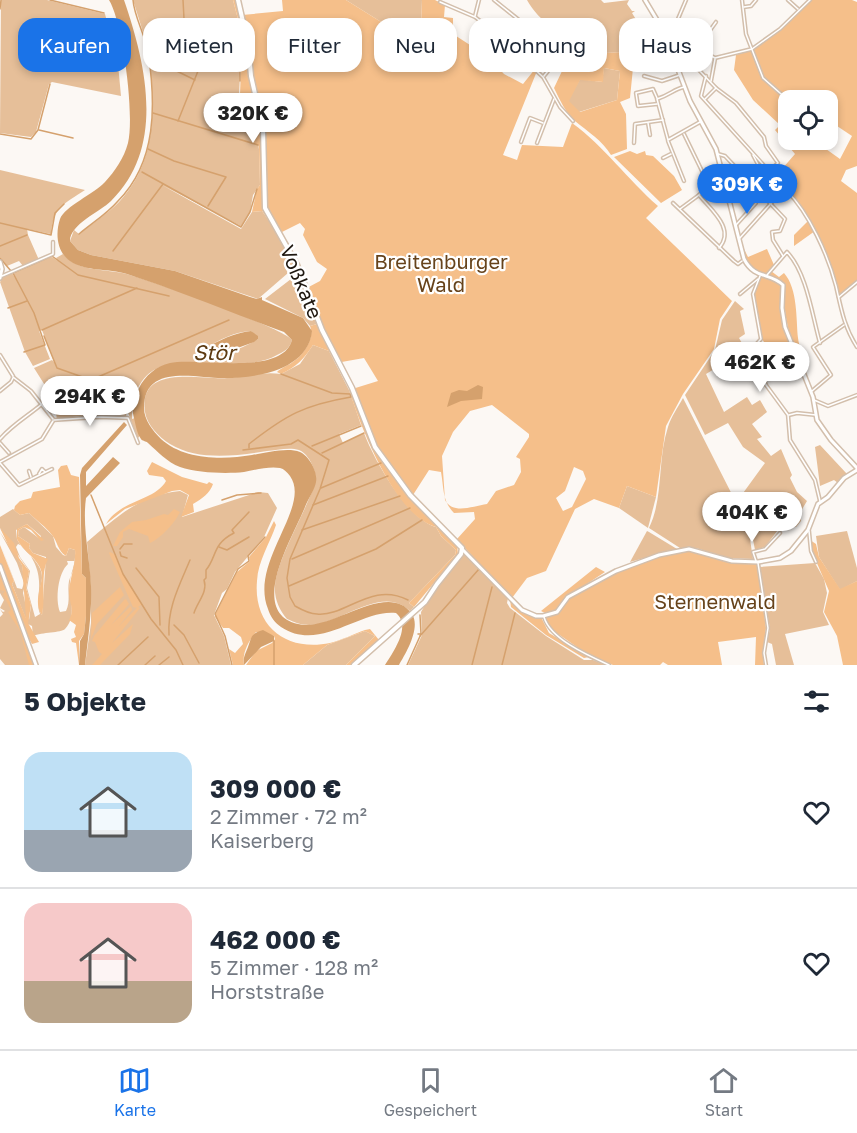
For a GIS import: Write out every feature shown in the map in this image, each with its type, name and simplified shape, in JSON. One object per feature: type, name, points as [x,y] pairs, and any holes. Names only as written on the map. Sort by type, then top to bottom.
[{"type":"main road","name":"Voßkate","points":[[238,0],[249,45],[251,76],[263,129],[265,207],[297,266],[315,313],[351,386],[375,447],[410,495],[459,543],[462,549]]},
{"type":"main road","points":[[354,665],[427,600],[462,549]]},
{"type":"street","points":[[440,2],[475,17],[479,0]]},
{"type":"street","points":[[494,0],[516,18]]},
{"type":"street","points":[[645,0],[656,18]]},
{"type":"street","points":[[678,18],[686,0]]},
{"type":"street","points":[[741,0],[746,34],[763,78],[778,91]]},
{"type":"street","points":[[743,7],[752,5],[756,0]]},
{"type":"street","points":[[788,0],[800,10]]},
{"type":"street","points":[[711,82],[715,58],[752,49],[780,29],[810,0]]},
{"type":"street","points":[[794,6],[796,13]]},
{"type":"street","points":[[713,26],[716,22]]},
{"type":"street","points":[[538,72],[573,121]]},
{"type":"street","points":[[543,77],[547,72]]},
{"type":"street","points":[[679,72],[684,87],[717,153],[744,259],[759,277]]},
{"type":"street","points":[[701,72],[716,88],[736,103],[764,136],[766,146],[778,163],[752,183]]},
{"type":"street","points":[[644,76],[663,81],[680,75]]},
{"type":"street","points":[[706,76],[701,94],[704,99],[769,171]]},
{"type":"street","points":[[657,99],[671,95],[676,89],[684,87]]},
{"type":"street","points":[[704,99],[716,88]]},
{"type":"street","points":[[658,104],[638,106],[636,93],[653,89],[657,99],[672,154],[684,181]]},
{"type":"street","points":[[537,143],[555,98]]},
{"type":"street","points":[[521,142],[530,118],[544,123]]},
{"type":"street","points":[[634,143],[634,125],[663,120]]},
{"type":"street","points":[[668,140],[684,133],[701,121]]},
{"type":"street","points":[[648,122],[650,135]]},
{"type":"street","points":[[684,133],[702,171]]},
{"type":"street","points":[[751,151],[764,175]]},
{"type":"street","points":[[717,153],[725,156],[785,220],[780,231],[773,231],[772,234],[783,256]]},
{"type":"street","points":[[663,158],[672,154]]},
{"type":"street","points":[[725,179],[731,177],[756,203],[736,226]]},
{"type":"street","points":[[679,209],[704,190]]},
{"type":"street","points":[[738,239],[770,203],[783,191],[787,191],[810,220],[835,282],[845,324],[857,347]]},
{"type":"street","points":[[699,195],[725,230],[725,240],[719,248]]},
{"type":"street","points":[[673,203],[738,264],[744,259]]},
{"type":"street","points":[[0,262],[0,277],[52,254],[53,242]]},
{"type":"street","points":[[766,276],[787,252],[800,272],[820,343]]},
{"type":"street","points":[[462,549],[514,604],[528,613],[544,616],[557,612],[568,597],[576,592],[622,567],[644,559],[689,549],[728,560],[757,562],[784,556],[808,530],[815,510],[821,502],[844,478],[857,469],[825,433],[816,415],[814,400],[785,327],[782,308],[783,285],[766,276],[759,277],[740,294]]},
{"type":"street","points":[[759,277],[753,294],[761,339],[751,351],[766,386],[788,415],[790,440],[815,480],[821,502]]},
{"type":"street","points":[[838,298],[857,282]]},
{"type":"street","points":[[811,392],[831,375],[813,350],[845,324]]},
{"type":"street","points":[[0,355],[13,377],[18,378],[54,420]]},
{"type":"street","points":[[0,392],[13,377]]},
{"type":"street","points":[[814,400],[828,406],[857,395]]},
{"type":"street","points":[[0,439],[15,423],[42,404]]},
{"type":"street","points":[[788,415],[797,413],[816,415]]},
{"type":"street","points":[[54,420],[126,417],[130,420],[137,442]]},
{"type":"street","points":[[52,469],[18,485],[0,463],[10,455],[42,439],[54,420]]},
{"type":"street","points":[[0,443],[10,455]]},
{"type":"street","points":[[29,471],[31,477]]},
{"type":"street","points":[[808,530],[812,555],[816,562]]},
{"type":"street","points":[[766,665],[764,652],[768,628],[757,562],[753,552],[765,549],[780,533]]},
{"type":"street","points":[[0,566],[36,665]]},
{"type":"street","points":[[544,616],[550,632],[591,657],[609,665]]},
{"type":"shaded area","points":[[1,0],[47,0],[105,14],[106,18],[18,18],[18,72],[119,72],[121,96],[52,82],[49,84],[36,132],[31,137],[0,133]]},
{"type":"shaded area","points":[[109,0],[124,0],[130,18],[116,18]]},
{"type":"shaded area","points":[[133,0],[233,0],[238,18],[143,18],[143,32]]},
{"type":"shaded area","points":[[346,0],[422,0],[421,18],[375,18]]},
{"type":"shaded area","points":[[527,0],[601,0],[604,3],[629,0],[627,4],[632,11],[635,11],[632,13],[635,18],[619,18],[619,52],[607,53],[607,18],[541,18]]},
{"type":"shaded area","points":[[131,22],[144,77],[146,104],[145,131],[139,156],[128,179],[111,201],[80,224],[71,235],[70,241],[78,250],[91,255],[175,271],[250,297],[257,299],[262,297],[262,300],[303,318],[312,331],[301,355],[279,369],[238,378],[174,376],[153,384],[146,394],[144,412],[147,421],[161,439],[170,446],[192,455],[229,458],[289,450],[300,452],[307,457],[314,469],[316,482],[284,553],[274,589],[276,605],[283,617],[298,624],[311,625],[374,604],[388,602],[401,605],[412,614],[415,626],[412,640],[399,665],[385,665],[402,632],[400,618],[396,613],[368,617],[325,633],[310,635],[296,634],[281,627],[271,617],[264,591],[267,573],[272,554],[288,519],[295,489],[290,476],[285,471],[280,468],[262,468],[221,473],[187,469],[167,460],[138,434],[133,414],[134,399],[144,379],[156,369],[165,364],[183,362],[256,362],[273,358],[285,351],[292,340],[284,332],[147,281],[120,272],[76,264],[62,253],[58,231],[63,214],[105,182],[124,154],[130,129],[126,72],[131,72]]},
{"type":"shaded area","points":[[607,69],[619,71],[617,100],[579,112],[568,101],[580,79],[602,82],[603,72],[607,72]]},
{"type":"shaded area","points":[[150,72],[240,72],[239,95],[249,117],[253,144],[258,145],[259,149],[260,185],[253,195],[250,212],[241,226],[162,185],[241,229],[252,212],[262,211],[278,234],[294,264],[285,268],[288,273],[258,299],[175,271],[91,255],[78,250],[70,241],[74,230],[79,234],[119,202],[141,170],[150,134],[152,96]]},
{"type":"shaded area","points":[[0,170],[85,190],[57,212],[51,234],[27,229],[39,260],[23,266],[19,261],[7,266],[0,257]]},
{"type":"shaded area","points":[[63,254],[75,264],[122,273],[183,293],[265,325],[292,340],[291,343],[282,353],[257,362],[166,365],[149,374],[137,391],[132,419],[135,418],[140,435],[137,440],[127,409],[126,416],[96,414],[57,419],[53,398],[34,368],[52,360],[54,362],[42,330],[39,331],[50,359],[33,366],[25,352],[0,282],[4,276],[12,273],[16,279],[13,273],[52,257],[58,261],[56,258]],"holes":[[[251,331],[258,339],[232,351],[218,353],[205,350],[222,339],[238,333]]]},
{"type":"shaded area","points":[[291,279],[293,284],[303,290],[317,324],[310,326],[303,318],[265,299]]},
{"type":"shaded area","points":[[735,301],[744,309],[740,311],[745,334],[739,338],[746,350],[706,374],[724,412],[747,397],[752,405],[760,400],[767,412],[752,424],[762,437],[757,439],[771,456],[781,449],[797,492],[807,501],[801,511],[801,521],[796,527],[791,522],[787,525],[784,522],[765,547],[755,550],[750,524],[738,500],[765,463],[743,447],[728,423],[705,435],[685,395],[715,350],[722,320]]},
{"type":"shaded area","points":[[251,331],[258,336],[254,342],[221,354],[205,350],[227,337]]},
{"type":"shaded area","points":[[313,345],[329,351],[349,390],[361,425],[339,434],[343,443],[364,433],[393,488],[414,513],[436,527],[441,536],[456,550],[455,555],[409,603],[414,607],[410,611],[399,604],[387,601],[361,607],[321,623],[306,625],[287,619],[275,595],[276,577],[315,484],[315,472],[308,457],[299,450],[291,449],[217,456],[192,453],[166,441],[154,430],[146,417],[145,397],[151,386],[161,380],[174,377],[227,378],[281,374],[300,364]]},
{"type":"shaded area","points":[[478,385],[483,387],[482,399],[461,401],[447,407],[451,393],[459,390],[467,391]]},
{"type":"shaded area","points":[[683,398],[748,526],[753,559],[727,558],[696,548],[680,548],[649,528],[657,504],[662,452],[668,427]]},
{"type":"shaded area","points":[[124,422],[127,425],[86,472],[86,486],[113,457],[120,463],[86,498],[85,520],[91,606],[85,665],[79,665],[80,641],[84,634],[86,616],[86,578],[82,574],[80,475],[82,468]]},
{"type":"shaded area","points":[[820,445],[847,474],[838,483],[834,480],[820,486],[815,447]]},
{"type":"shaded area","points":[[627,486],[656,497],[648,528],[619,508]]},
{"type":"shaded area","points":[[180,491],[188,495],[182,517],[258,492],[268,493],[277,508],[264,537],[235,572],[227,589],[222,593],[214,615],[224,636],[231,665],[85,665],[91,623],[87,542],[140,502],[165,493]]},
{"type":"shaded area","points":[[13,509],[20,515],[29,513],[53,536],[56,547],[63,555],[66,556],[69,548],[75,550],[75,561],[67,561],[68,564],[58,586],[60,612],[66,611],[71,575],[72,612],[65,629],[33,636],[32,626],[28,624],[12,584],[14,581],[0,543],[17,588],[22,589],[24,583],[17,563],[0,532],[22,565],[25,585],[23,593],[29,620],[31,605],[26,588],[29,571],[0,528],[0,517]],"holes":[[[27,524],[41,536],[40,539],[24,527],[19,530],[18,536],[30,544],[29,548],[33,553],[46,557],[42,615],[39,602],[41,572],[30,556],[36,565],[39,581],[38,606],[40,614],[35,617],[27,588],[30,571],[16,547],[18,544],[22,546],[17,539],[16,530]]]},
{"type":"shaded area","points":[[647,531],[677,549],[630,562]]},
{"type":"shaded area","points":[[847,531],[857,568],[857,581],[840,590],[819,557],[816,536]]},
{"type":"shaded area","points":[[464,554],[480,567],[508,598],[507,603],[510,608],[546,636],[584,660],[593,660],[606,665],[408,665],[422,635],[421,612],[438,583]]},
{"type":"shaded area","points":[[815,563],[824,579],[827,593],[823,612],[829,625],[785,634],[794,665],[776,665],[772,644],[767,642],[770,629],[760,567]]},
{"type":"shaded area","points":[[0,573],[34,665],[5,665],[0,659],[0,617],[3,614],[0,609],[5,611],[0,608],[4,600],[0,593]]},
{"type":"shaded area","points":[[263,630],[274,636],[274,641],[261,647],[244,665],[244,656],[252,636]]},
{"type":"shaded area","points":[[365,631],[375,636],[346,665],[303,665],[327,645]]},
{"type":"green space","name":"Breitenburger Wald","points":[[233,0],[239,0],[242,15],[283,11],[282,0],[346,0],[375,18],[374,72],[457,72],[457,37],[469,44],[469,72],[502,72],[523,84],[533,72],[537,72],[503,155],[517,160],[522,145],[563,147],[572,123],[595,142],[658,206],[646,218],[732,301],[720,319],[714,349],[683,394],[666,426],[656,497],[627,486],[619,508],[594,499],[575,509],[546,571],[527,578],[512,598],[463,546],[440,528],[457,545],[458,554],[414,607],[409,603],[455,555],[456,550],[441,536],[436,527],[421,520],[407,506],[394,489],[371,447],[349,390],[378,381],[364,358],[336,363],[329,351],[313,345],[295,365],[281,374],[277,372],[298,358],[308,345],[311,335],[310,326],[317,324],[303,290],[320,281],[327,269],[317,262],[303,235],[305,229],[300,223],[278,234],[262,211],[252,212],[260,185],[259,149],[258,144],[253,144],[249,117],[240,95],[241,72],[255,72],[255,18],[238,18]],"holes":[[[492,405],[529,434],[516,457],[520,459],[521,472],[514,485],[496,491],[487,504],[458,508],[447,502],[454,513],[474,512],[475,519],[457,539],[413,495],[429,470],[441,472],[445,496],[442,456],[453,432],[470,411]],[[574,467],[583,471],[586,479],[572,507],[563,511],[556,498],[565,491]]]},
{"type":"green space","name":"Breitenburger Wald","points":[[422,0],[435,0],[445,5],[444,17],[453,18],[421,18]]},
{"type":"green space","points":[[811,0],[857,2],[857,166],[846,170],[841,181],[857,193],[857,282],[839,297],[837,284],[815,231],[794,246],[794,235],[810,219],[775,177],[795,154],[792,150],[827,150],[840,159],[852,136],[838,127],[838,90],[778,90],[778,123],[753,100],[734,70],[736,55],[768,39]]},
{"type":"green space","points":[[619,52],[619,71],[607,69],[607,53]]},
{"type":"green space","points":[[562,72],[604,72],[603,82],[580,80],[569,101],[580,112],[617,100],[620,72],[633,72],[630,98],[620,102],[626,114],[627,149],[611,155],[599,141],[571,117],[554,88]]},
{"type":"green space","points":[[630,151],[637,154],[645,151],[646,155],[653,156],[674,176],[682,190],[661,203],[614,157]]},
{"type":"green space","points":[[739,239],[748,257],[767,249],[774,265],[766,275],[751,265]]},
{"type":"green space","points":[[771,271],[779,277],[784,273],[792,287],[799,341],[806,366],[802,369],[788,328],[784,284],[767,276]]},
{"type":"green space","points":[[761,276],[783,287],[785,323],[796,357],[784,372],[762,339],[754,294]]},
{"type":"green space","points":[[152,462],[182,477],[213,484],[205,496],[193,504],[194,512],[181,517],[189,495],[180,490],[125,509],[106,524],[120,510],[161,488],[166,481],[163,477],[149,475],[147,471]]},
{"type":"green space","points":[[67,465],[71,475],[79,477],[82,574],[86,578],[86,616],[84,634],[79,641],[79,665],[76,643],[71,639],[76,637],[74,632],[76,625],[69,620],[72,609],[69,592],[75,550],[69,548],[66,556],[50,532],[29,513],[20,515],[14,510],[20,501],[31,498],[33,492],[60,487],[58,470],[61,466]]},
{"type":"green space","points":[[174,509],[180,512],[178,516],[159,538],[150,543],[148,536],[129,529],[123,532],[123,537],[117,546],[113,546],[120,532],[132,522],[168,515]]},
{"type":"green space","points":[[274,521],[276,525],[262,559],[257,581],[257,597],[267,623],[276,633],[287,639],[300,644],[314,645],[334,642],[370,629],[379,640],[352,665],[346,665],[375,636],[365,631],[327,645],[303,665],[246,665],[256,651],[275,639],[274,636],[256,632],[246,648],[244,665],[233,665],[229,649],[235,653],[243,644],[241,637],[229,628],[223,628],[215,617],[216,613],[237,572],[250,561],[249,557],[266,537]]},
{"type":"green space","points":[[27,524],[44,540],[41,541],[31,530],[24,527],[19,530],[18,536],[30,544],[29,548],[33,553],[48,559],[44,572],[42,615],[38,602],[42,572],[17,539],[17,529]]},
{"type":"green space","points":[[0,528],[14,543],[19,558],[29,571],[26,588],[31,605],[28,623],[39,642],[32,644],[21,625],[0,572],[0,545],[26,618],[22,565],[10,549]]},
{"type":"green space","points":[[810,540],[816,544],[819,557],[840,589],[857,581],[857,665],[843,665],[837,636],[824,612],[829,591],[813,554]]},
{"type":"green space","name":"Sternenwald","points":[[690,551],[726,562],[757,563],[766,628],[764,665],[755,665],[756,637],[718,642],[722,665],[668,665],[663,662],[660,665],[613,665],[590,656],[548,627],[546,617],[556,613],[574,595],[591,585],[646,560]]},
{"type":"green space","points":[[110,552],[116,555],[122,572],[142,604],[112,643],[133,624],[130,634],[100,665],[92,665],[102,654],[92,641],[94,636],[124,600],[126,599],[129,604],[111,625],[131,606],[132,610],[118,627],[137,608],[133,607]]},
{"type":"green space","points":[[596,567],[605,572],[567,597],[557,609],[547,614],[541,611]]},
{"type":"green space","points":[[0,574],[34,665],[29,665],[20,631],[8,612],[11,610],[3,594],[5,591],[0,590]]},
{"type":"green space","points":[[120,587],[124,595],[97,624],[91,639],[92,613]]},
{"type":"green space","points":[[510,600],[524,613],[542,619],[549,633],[589,657],[584,658],[546,635],[511,607]]},
{"type":"waterway","points":[[0,9],[1,0]]},
{"type":"waterway","points":[[50,0],[104,13]]},
{"type":"waterway","points":[[79,234],[109,210],[131,186],[147,150],[152,112],[151,72],[147,46],[133,0]]},
{"type":"waterway","points":[[183,0],[184,18]]},
{"type":"waterway","points":[[178,121],[202,61],[240,69],[240,81]]},
{"type":"waterway","points":[[179,72],[195,80]]},
{"type":"waterway","points":[[0,134],[31,139],[38,130],[50,84]]},
{"type":"waterway","points":[[153,113],[258,145]]},
{"type":"waterway","points":[[39,130],[73,138]]},
{"type":"waterway","points":[[148,149],[174,161],[226,177],[208,206]]},
{"type":"waterway","points":[[142,172],[241,227],[250,212],[257,189]]},
{"type":"waterway","points":[[113,251],[163,184]]},
{"type":"waterway","points":[[0,223],[51,235],[55,213],[64,204]]},
{"type":"waterway","points":[[0,246],[27,235]]},
{"type":"waterway","points":[[15,272],[52,256],[78,275],[169,296]]},
{"type":"waterway","points":[[0,258],[11,271]]},
{"type":"waterway","points":[[13,273],[34,313],[45,345],[24,352]]},
{"type":"waterway","points":[[42,330],[137,288]]},
{"type":"waterway","points":[[8,308],[27,301]]},
{"type":"waterway","name":"Stör","points":[[44,336],[57,368],[91,380],[229,320]]},
{"type":"waterway","points":[[249,448],[249,444],[285,418],[320,404],[351,397],[350,394],[332,393],[281,374]]},
{"type":"waterway","points":[[312,446],[361,426]]},
{"type":"waterway","points":[[322,453],[364,433]]},
{"type":"waterway","points":[[243,450],[291,444],[298,440],[329,460],[320,489],[290,559],[287,578],[290,597],[295,606],[317,614],[328,613],[382,595],[395,595],[408,600]]},
{"type":"waterway","points":[[321,488],[381,463]]},
{"type":"waterway","points":[[313,505],[388,476]]},
{"type":"waterway","points":[[222,500],[237,495],[261,493]]},
{"type":"waterway","points":[[91,495],[123,574],[151,619],[176,650],[183,665]]},
{"type":"waterway","points":[[302,530],[400,496]]},
{"type":"waterway","points":[[292,559],[410,508]]},
{"type":"waterway","points":[[194,613],[204,593],[206,570],[218,546],[234,533],[232,530],[249,512]]},
{"type":"waterway","points":[[289,586],[376,549],[422,520]]},
{"type":"waterway","points":[[219,547],[227,550],[249,537]]},
{"type":"waterway","points":[[232,665],[225,636],[215,614],[238,569],[249,561],[248,556],[265,537]]},
{"type":"waterway","points":[[120,549],[124,544],[132,544]]},
{"type":"waterway","points":[[120,552],[121,556],[127,558]]},
{"type":"waterway","points":[[169,635],[172,606],[190,560]]},
{"type":"waterway","points":[[136,568],[159,597],[160,625]]},
{"type":"waterway","points":[[420,636],[479,569]]},
{"type":"waterway","points":[[472,665],[492,587]]},
{"type":"waterway","points":[[502,665],[515,613]]},
{"type":"waterway","points":[[418,634],[421,634],[420,615]]},
{"type":"waterway","points":[[174,625],[184,635],[199,663]]},
{"type":"waterway","points":[[407,665],[421,634]]},
{"type":"waterway","points":[[118,665],[148,637]]},
{"type":"waterway","points":[[274,641],[274,665]]},
{"type":"waterway","points":[[145,665],[155,656]]},
{"type":"waterway","points":[[159,665],[169,657]]}]
